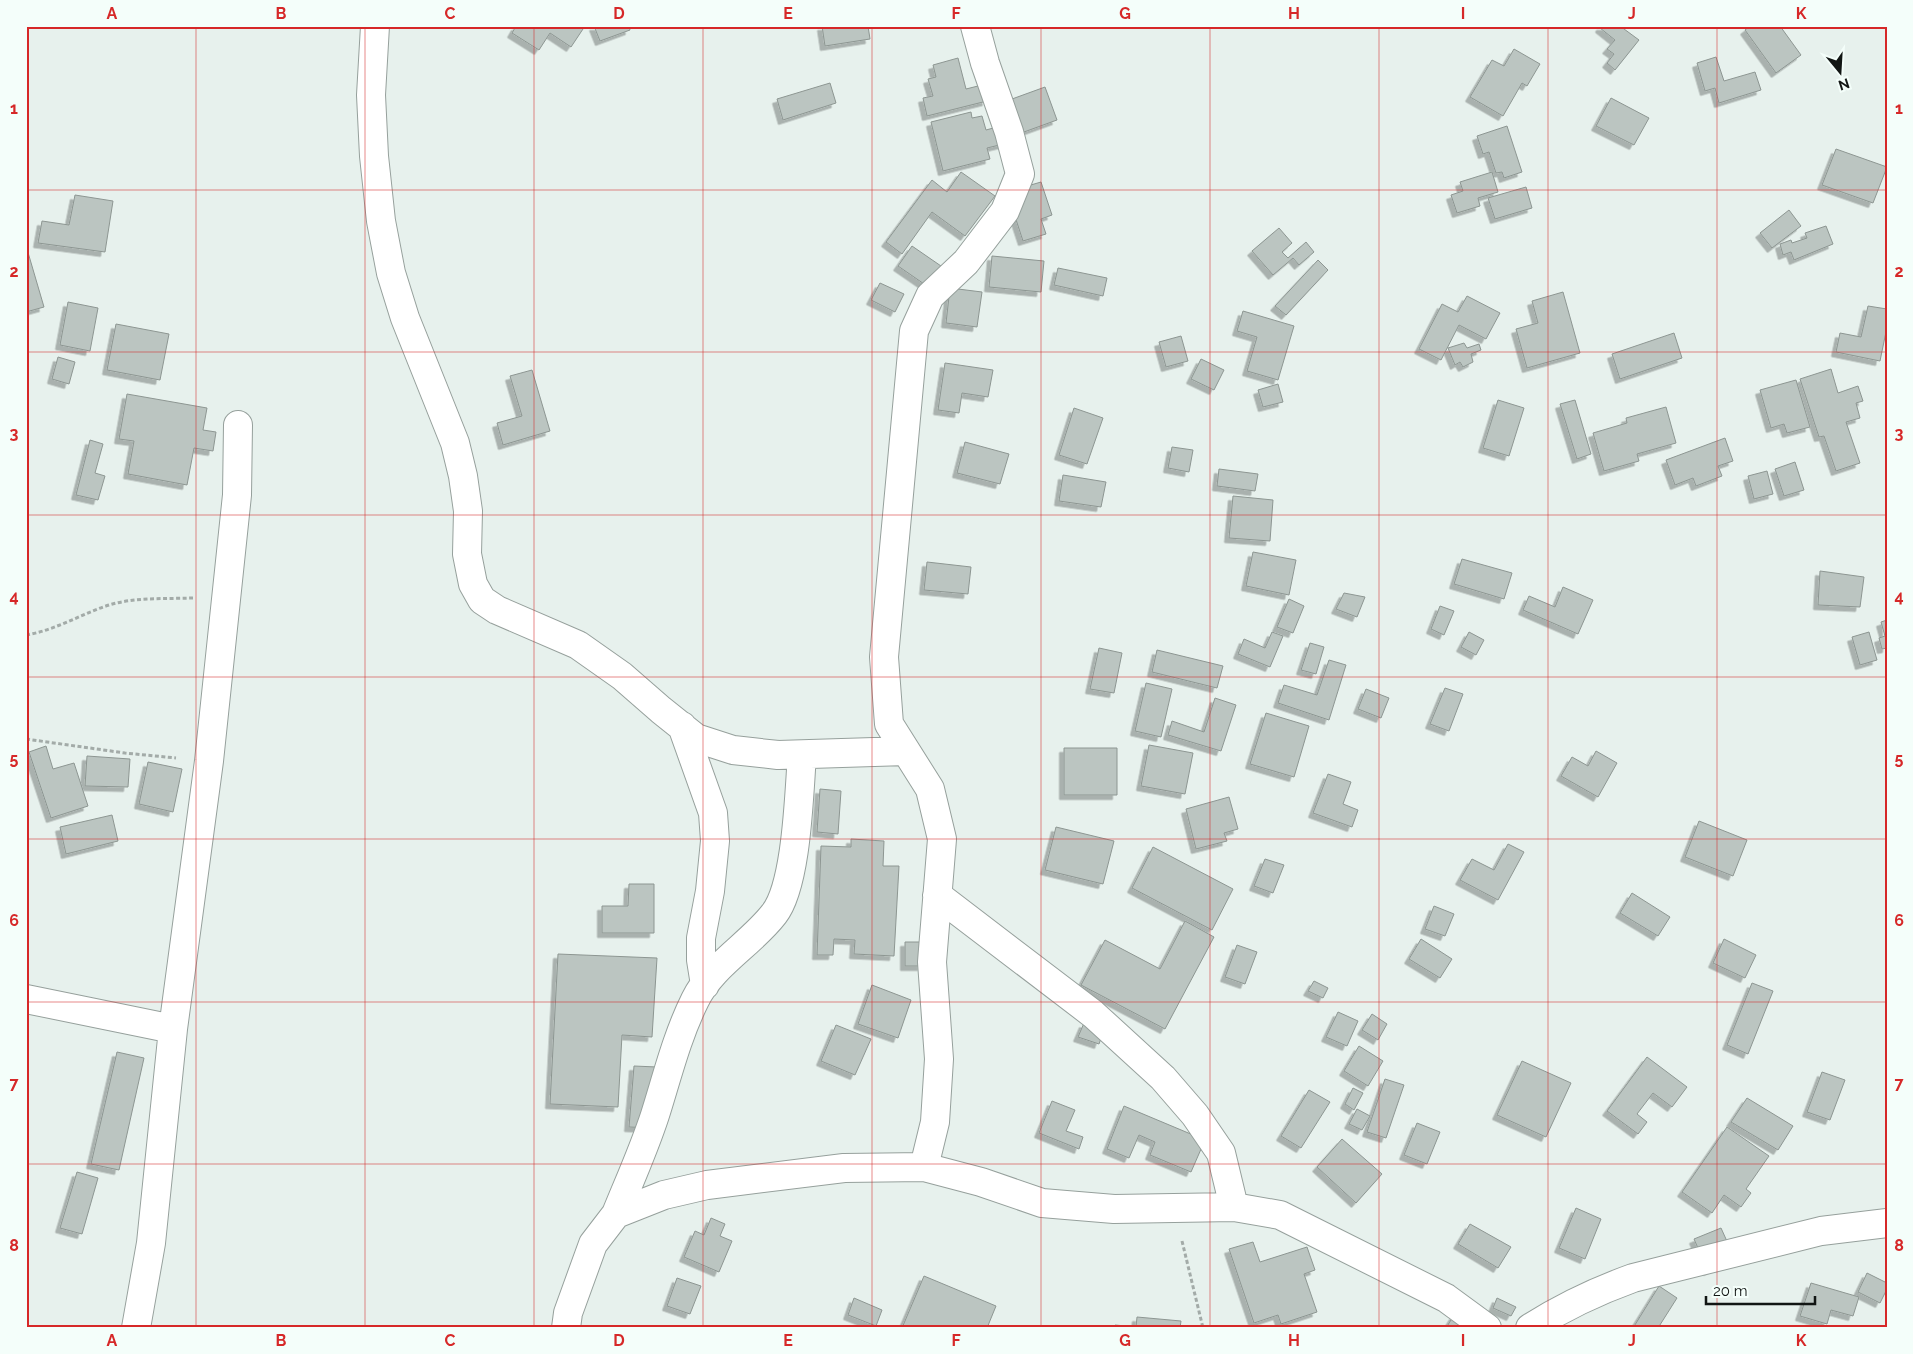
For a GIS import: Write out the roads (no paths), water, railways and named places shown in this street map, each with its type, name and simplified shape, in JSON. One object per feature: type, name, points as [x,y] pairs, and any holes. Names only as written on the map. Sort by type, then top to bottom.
[{"type":"street","points":[[375,26],[371,95],[374,156],[381,221],[391,273],[405,318],[455,443],[463,476],[468,511],[468,554],[473,584],[482,600],[497,610],[578,645],[622,676],[696,738],[733,750],[778,755],[906,751]]},
{"type":"street","points":[[924,1167],[935,1122],[939,1059],[932,962],[942,839],[930,789],[889,724],[884,657],[914,331],[930,296],[966,262],[1004,211],[1020,174],[1010,132],[985,63],[975,26]]},
{"type":"street","points":[[136,1328],[151,1243],[173,1029],[209,761],[237,495],[238,425]]},
{"type":"street","points":[[682,726],[713,813],[714,841],[710,891],[701,938],[701,960],[705,985]]},
{"type":"street","points":[[566,1328],[568,1313],[594,1244],[616,1214],[654,1118],[688,1016],[696,998],[722,965],[774,914],[783,900],[792,862],[802,754]]},
{"type":"street","points":[[937,896],[1093,1014],[1163,1078],[1195,1115],[1221,1153],[1234,1207]]},
{"type":"street","points":[[26,999],[173,1029]]},
{"type":"street","points":[[616,1214],[664,1195],[707,1185],[844,1168],[924,1167],[981,1182],[1042,1203],[1114,1209],[1234,1207],[1280,1215],[1446,1298],[1487,1328]]},
{"type":"street","points":[[1530,1328],[1554,1313],[1606,1288],[1633,1278],[1821,1231],[1887,1223]]}]
